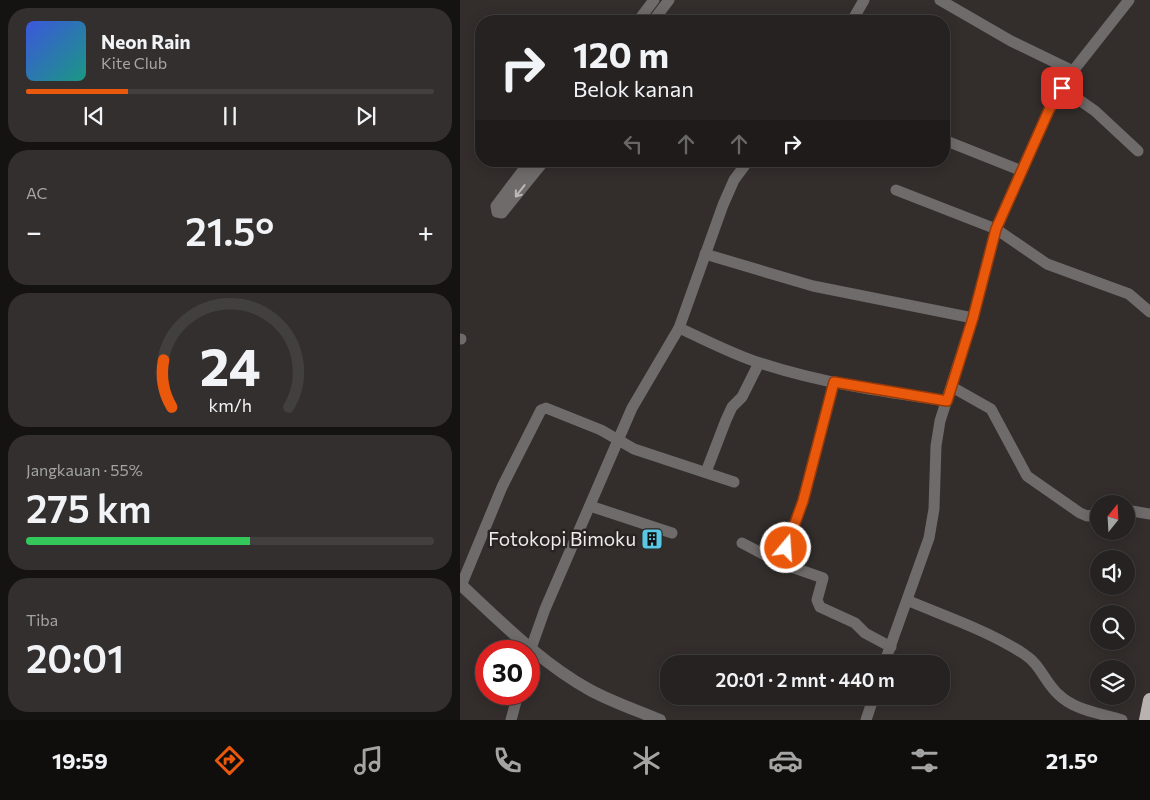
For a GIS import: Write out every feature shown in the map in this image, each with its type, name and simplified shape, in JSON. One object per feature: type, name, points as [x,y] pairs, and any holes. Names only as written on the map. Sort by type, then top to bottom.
[{"type":"highway","points":[[1146,720],[1150,700]]},
{"type":"street","points":[[643,15],[654,0]]},
{"type":"street","points":[[658,15],[669,0]]},
{"type":"street","points":[[855,15],[864,0]]},
{"type":"street","points":[[940,0],[1011,41],[1074,71]]},
{"type":"street","points":[[887,655],[909,601],[930,538],[934,509],[936,446],[940,421],[973,318],[996,229],[1049,110],[1074,71],[1129,0]]},
{"type":"street","points":[[1062,88],[1094,111],[1138,151]]},
{"type":"street","points":[[950,142],[1022,171]]},
{"type":"street","points":[[525,167],[496,206],[497,212],[502,213],[539,167]]},
{"type":"street","points":[[534,640],[545,609],[632,408],[679,328],[722,205],[734,180],[744,167]]},
{"type":"street","points":[[896,190],[996,229],[1047,264],[1129,294],[1150,312]]},
{"type":"street","points":[[705,254],[813,286],[973,318]]},
{"type":"street","points":[[679,328],[759,363],[834,382],[947,401]]},
{"type":"street","points":[[706,472],[732,407],[742,396],[759,363]]},
{"type":"street","points":[[780,563],[803,501],[834,382]]},
{"type":"street","points":[[952,387],[983,403],[996,414],[1016,459],[1030,479],[1080,513],[1090,516]]},
{"type":"street","points":[[518,640],[461,585],[502,487],[542,410],[546,408],[601,430],[634,449],[734,482]]},
{"type":"street","points":[[590,506],[672,533]]},
{"type":"street","points":[[1135,512],[1150,514]]},
{"type":"street","points":[[742,543],[780,563],[823,578],[817,600],[820,607],[854,623],[865,633],[890,647]]},
{"type":"street","points":[[909,601],[988,634],[1025,654],[1039,665],[1048,682],[1067,701],[1090,711],[1122,720]]},
{"type":"street","points":[[540,658],[589,690],[615,703],[660,720]]},
{"type":"street","points":[[511,720],[515,705]]},
{"type":"street","points":[[866,720],[871,705]]},
{"type":"place","name":"Fotokopi Bimoku","points":[[652,539]]},
{"type":"route","points":[[786,548],[803,501],[834,382],[947,401],[973,318],[996,229],[1040,127],[1062,88]]}]
